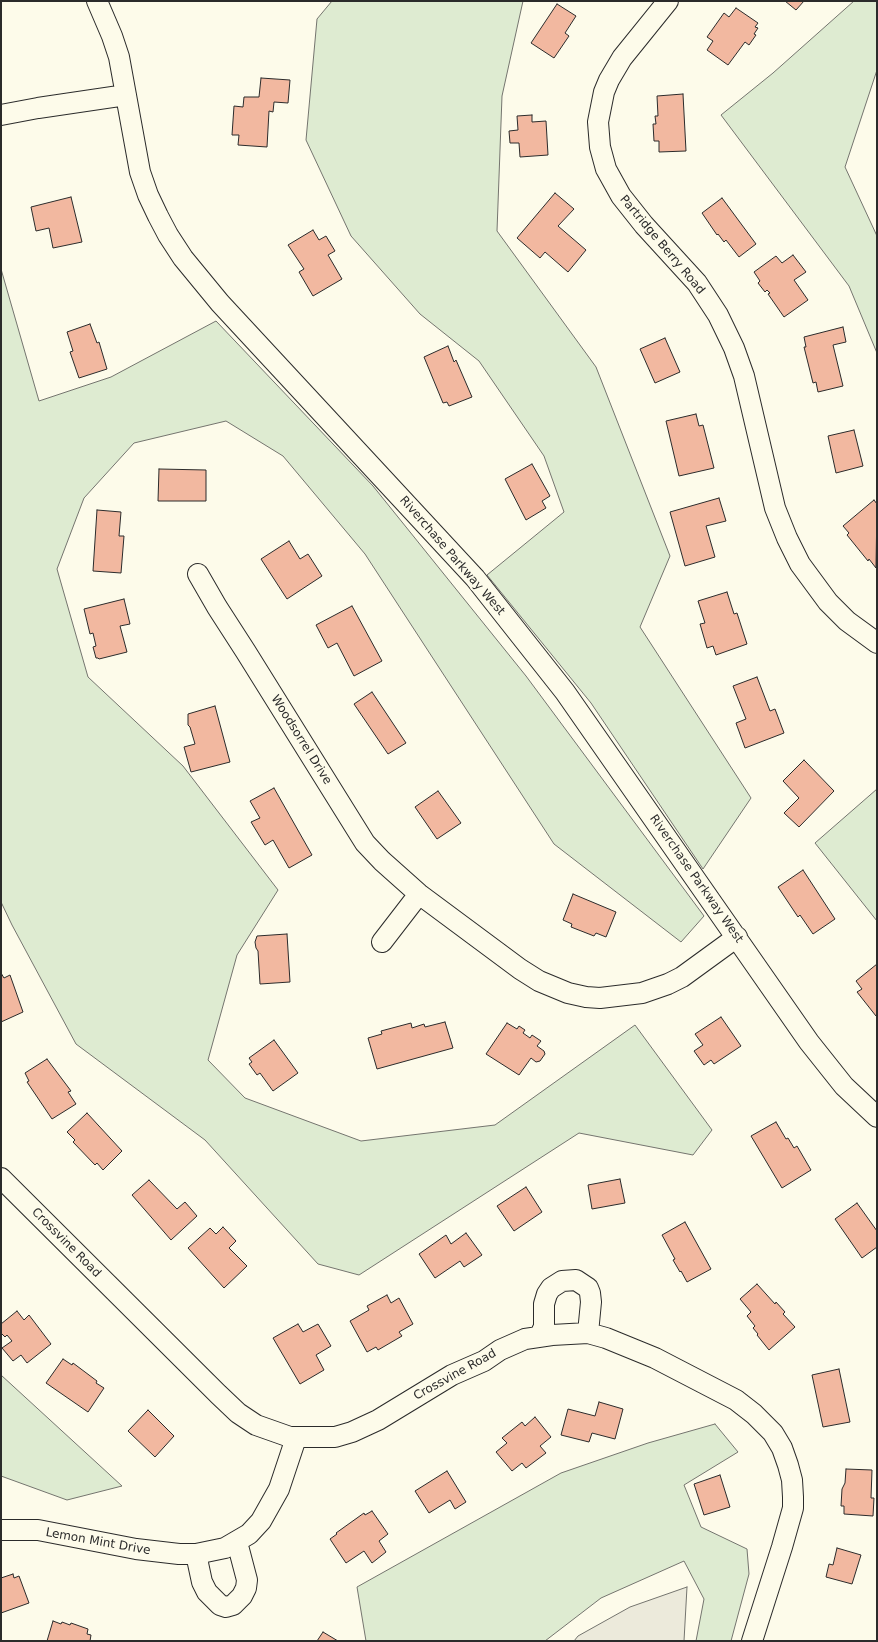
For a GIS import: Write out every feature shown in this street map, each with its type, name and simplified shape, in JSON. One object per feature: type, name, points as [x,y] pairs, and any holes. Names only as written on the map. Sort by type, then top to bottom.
[{"type":"street","name":"Riverchase Parkway West","points":[[97,1],[112,36],[118,57],[140,172],[158,216],[183,258],[220,303],[475,578],[565,692],[826,1064],[844,1086],[877,1117]]},
{"type":"street","name":"Partridge Berry Road","points":[[668,1],[622,58],[604,92],[598,122],[600,147],[606,168],[621,196],[644,225],[697,283],[718,315],[734,348],[744,376],[776,508],[786,538],[800,564],[828,602],[847,621],[877,642]]},
{"type":"street","points":[[1,115],[126,95]]},
{"type":"street","name":"Woodsorrel Drive","points":[[198,574],[365,843],[382,862],[419,894],[533,977],[568,993],[586,997],[600,998],[642,993],[682,977],[737,937]]},
{"type":"street","points":[[382,942],[419,894]]},
{"type":"street","name":"Crossvine Road","points":[[1,1178],[238,1413],[256,1425],[272,1432],[296,1438],[335,1437],[352,1432],[378,1420],[452,1375],[484,1361],[500,1350],[525,1339],[588,1333],[628,1346],[655,1358],[736,1400],[754,1414],[773,1433],[782,1448],[792,1480],[793,1508],[752,1641]]},
{"type":"street","points":[[539,1337],[544,1327],[544,1304],[547,1294],[551,1288],[562,1281],[576,1280],[588,1288],[591,1302],[588,1333]]},
{"type":"street","name":"Lemon Mint Drive","points":[[1,1530],[38,1530],[136,1549],[179,1554],[196,1554],[225,1548],[248,1534],[261,1521],[272,1505],[279,1490],[296,1438]]},
{"type":"street","points":[[196,1554],[202,1582],[207,1592],[220,1605],[233,1605],[242,1596],[246,1588],[246,1580],[237,1542]]},
{"type":"green space","points":[[332,1],[523,1],[502,96],[497,231],[596,367],[670,556],[640,627],[751,798],[703,869],[591,703],[487,575],[564,512],[544,456],[479,361],[420,314],[351,236],[306,140],[317,19]]},
{"type":"green space","points":[[854,1],[877,1],[877,70],[845,167],[877,236],[877,353],[849,286],[721,115],[773,73]]},
{"type":"green space","points":[[1,269],[39,401],[111,377],[216,321],[373,486],[526,676],[704,916],[681,942],[554,844],[365,554],[283,456],[226,421],[134,443],[84,498],[57,569],[88,677],[183,766],[278,890],[237,955],[208,1060],[245,1098],[361,1141],[495,1125],[635,1025],[712,1130],[693,1155],[579,1133],[359,1275],[318,1264],[205,1140],[76,1044],[1,902]]},
{"type":"green space","points":[[877,789],[877,921],[815,843]]},
{"type":"green space","points":[[1,1375],[122,1486],[67,1500],[1,1476]]},
{"type":"green space","points":[[715,1424],[738,1452],[684,1485],[701,1527],[747,1549],[749,1574],[731,1641],[696,1641],[704,1599],[684,1561],[601,1598],[545,1641],[366,1641],[357,1587],[561,1473],[648,1443]]},
{"type":"shaded area","points":[[687,1587],[684,1641],[574,1641],[578,1636],[630,1607]]},
{"type":"building","points":[[785,1],[804,1],[796,10]]},
{"type":"building","points":[[557,4],[576,16],[565,33],[569,36],[554,58],[531,43]]},
{"type":"building","points":[[736,8],[758,23],[755,27],[758,28],[754,34],[756,35],[749,45],[745,42],[728,65],[707,50],[713,41],[707,37],[724,13],[729,17]]},
{"type":"building","points":[[261,78],[290,80],[288,103],[274,102],[273,112],[269,111],[267,147],[238,145],[239,135],[232,135],[234,106],[243,107],[244,97],[259,97]]},
{"type":"building","points":[[683,94],[686,151],[659,152],[659,141],[654,141],[653,124],[656,124],[655,116],[658,116],[657,96]]},
{"type":"building","points":[[532,115],[532,122],[546,121],[548,155],[520,157],[519,143],[510,143],[509,131],[518,130],[517,116]]},
{"type":"building","points":[[555,193],[574,209],[558,226],[586,250],[568,272],[545,252],[540,258],[517,238]]},
{"type":"building","points":[[71,197],[82,242],[53,248],[49,228],[36,231],[31,207]]},
{"type":"building","points":[[722,198],[756,244],[739,257],[726,240],[724,242],[717,235],[702,213]]},
{"type":"building","points":[[313,230],[319,240],[326,236],[335,251],[328,255],[342,279],[313,296],[299,272],[304,269],[288,245]]},
{"type":"building","points":[[793,255],[806,272],[794,280],[808,300],[784,317],[768,294],[770,293],[767,290],[765,292],[758,283],[760,281],[754,272],[776,256],[782,263]]},
{"type":"building","points":[[90,324],[97,343],[99,342],[107,369],[79,378],[70,352],[73,351],[67,332]]},
{"type":"building","points":[[843,327],[846,342],[833,345],[843,386],[818,392],[816,382],[813,383],[804,347],[806,347],[804,337]]},
{"type":"building","points":[[665,338],[680,372],[655,383],[640,349]]},
{"type":"building","points":[[448,346],[472,397],[449,406],[447,402],[443,403],[424,357]]},
{"type":"building","points":[[696,414],[699,426],[703,425],[714,468],[679,476],[666,421]]},
{"type":"building","points":[[854,430],[863,466],[836,473],[828,436]]},
{"type":"building","points":[[532,464],[550,496],[542,501],[546,508],[526,520],[505,479]]},
{"type":"building","points":[[159,469],[206,470],[206,501],[158,501]]},
{"type":"building","points":[[719,498],[726,521],[706,526],[715,557],[685,566],[670,512]]},
{"type":"building","points":[[874,500],[877,504],[876,568],[847,535],[849,533],[843,526]]},
{"type":"building","points":[[97,510],[121,512],[119,536],[124,536],[121,573],[93,571]]},
{"type":"building","points":[[289,541],[300,559],[308,554],[322,576],[287,599],[261,559]]},
{"type":"building","points":[[727,592],[734,614],[737,613],[747,644],[716,655],[713,646],[707,648],[700,624],[705,623],[698,601]]},
{"type":"building","points":[[124,599],[130,624],[120,626],[127,652],[99,659],[96,658],[93,647],[96,646],[93,633],[90,634],[84,609]]},
{"type":"building","points":[[352,606],[382,661],[354,676],[337,643],[328,648],[316,625]]},
{"type":"building","points":[[757,677],[770,711],[775,709],[784,733],[745,748],[736,723],[746,719],[733,686]]},
{"type":"building","points":[[372,692],[406,743],[388,754],[354,704]]},
{"type":"building","points":[[215,706],[230,762],[191,772],[184,747],[195,744],[188,725],[188,714]]},
{"type":"building","points":[[804,760],[834,791],[799,827],[784,813],[799,798],[783,781]]},
{"type":"building","points":[[274,788],[312,855],[289,868],[273,840],[265,845],[251,822],[260,818],[250,801]]},
{"type":"building","points":[[438,791],[461,823],[437,839],[415,807]]},
{"type":"building","points":[[803,870],[835,919],[813,934],[800,915],[798,917],[778,887]]},
{"type":"building","points":[[573,894],[616,912],[606,937],[596,933],[594,936],[571,927],[572,924],[563,920]]},
{"type":"building","points":[[287,934],[290,982],[260,984],[258,951],[255,942],[257,936]]},
{"type":"building","points":[[877,964],[876,1016],[857,992],[862,989],[856,981]]},
{"type":"building","points":[[1,973],[4,978],[10,975],[23,1012],[1,1022]]},
{"type":"building","points":[[721,1017],[741,1046],[714,1064],[711,1060],[704,1065],[694,1051],[703,1045],[695,1034]]},
{"type":"building","points":[[445,1022],[453,1048],[377,1069],[368,1038],[382,1034],[381,1031],[411,1023],[412,1028],[424,1024],[425,1027]]},
{"type":"building","points":[[507,1023],[517,1029],[519,1026],[525,1030],[523,1033],[530,1038],[532,1035],[541,1041],[537,1046],[545,1054],[540,1061],[536,1062],[531,1058],[519,1075],[486,1054]]},
{"type":"building","points":[[274,1040],[298,1073],[273,1091],[260,1073],[257,1075],[249,1064],[252,1062],[249,1058]]},
{"type":"building","points":[[47,1059],[71,1091],[68,1092],[76,1104],[52,1119],[27,1082],[29,1081],[25,1073]]},
{"type":"building","points":[[87,1113],[122,1151],[103,1170],[97,1163],[95,1165],[73,1142],[75,1140],[67,1132]]},
{"type":"building","points":[[776,1122],[786,1139],[788,1138],[794,1148],[797,1146],[811,1170],[782,1188],[751,1136]]},
{"type":"building","points":[[620,1179],[625,1203],[592,1209],[588,1185]]},
{"type":"building","points":[[149,1180],[177,1209],[185,1202],[197,1216],[171,1240],[132,1195]]},
{"type":"building","points":[[526,1187],[542,1212],[514,1231],[497,1206]]},
{"type":"building","points":[[857,1203],[877,1231],[877,1247],[862,1258],[835,1219]]},
{"type":"building","points":[[685,1222],[711,1269],[687,1282],[673,1260],[675,1259],[662,1235]]},
{"type":"building","points":[[223,1227],[236,1241],[229,1248],[247,1266],[224,1288],[188,1248],[210,1228],[216,1234]]},
{"type":"building","points":[[466,1233],[482,1255],[464,1267],[460,1261],[435,1278],[419,1254],[446,1235],[451,1244]]},
{"type":"building","points":[[757,1284],[785,1312],[783,1314],[795,1327],[769,1350],[757,1335],[753,1328],[755,1326],[747,1316],[751,1312],[740,1299]]},
{"type":"building","points":[[387,1295],[391,1303],[399,1298],[413,1324],[399,1332],[402,1336],[378,1350],[376,1347],[367,1352],[350,1321],[369,1310],[367,1306]]},
{"type":"building","points":[[17,1311],[24,1320],[29,1315],[51,1344],[27,1363],[21,1355],[13,1361],[2,1348],[12,1341],[7,1335],[5,1337],[1,1333],[1,1324]]},
{"type":"building","points":[[298,1324],[303,1332],[318,1324],[331,1346],[316,1355],[324,1370],[300,1384],[273,1338]]},
{"type":"building","points":[[63,1359],[72,1365],[73,1363],[104,1388],[88,1412],[46,1383]]},
{"type":"building","points":[[839,1369],[850,1422],[823,1427],[812,1375]]},
{"type":"building","points":[[599,1402],[623,1409],[615,1439],[592,1433],[589,1442],[561,1435],[568,1409],[595,1416]]},
{"type":"building","points":[[148,1410],[174,1436],[155,1457],[128,1431]]},
{"type":"building","points":[[535,1417],[551,1437],[540,1446],[546,1453],[526,1468],[522,1463],[512,1471],[496,1452],[507,1443],[502,1438],[522,1422],[525,1426]]},
{"type":"building","points":[[846,1469],[872,1470],[871,1498],[874,1498],[873,1516],[844,1514],[844,1506],[841,1506]]},
{"type":"building","points":[[447,1471],[466,1502],[455,1509],[450,1500],[429,1513],[415,1491]]},
{"type":"building","points":[[720,1475],[730,1507],[704,1515],[694,1484]]},
{"type":"building","points":[[372,1511],[388,1534],[379,1541],[386,1552],[372,1563],[364,1551],[346,1563],[330,1539],[364,1513],[365,1515]]},
{"type":"building","points":[[837,1548],[861,1555],[852,1584],[826,1577],[829,1564],[833,1565]]},
{"type":"building","points":[[13,1574],[14,1578],[19,1576],[29,1603],[1,1613],[1,1578]]},
{"type":"building","points":[[53,1621],[70,1625],[71,1623],[88,1629],[87,1634],[91,1635],[90,1641],[47,1641]]},
{"type":"building","points":[[323,1632],[338,1641],[317,1641]]}]
